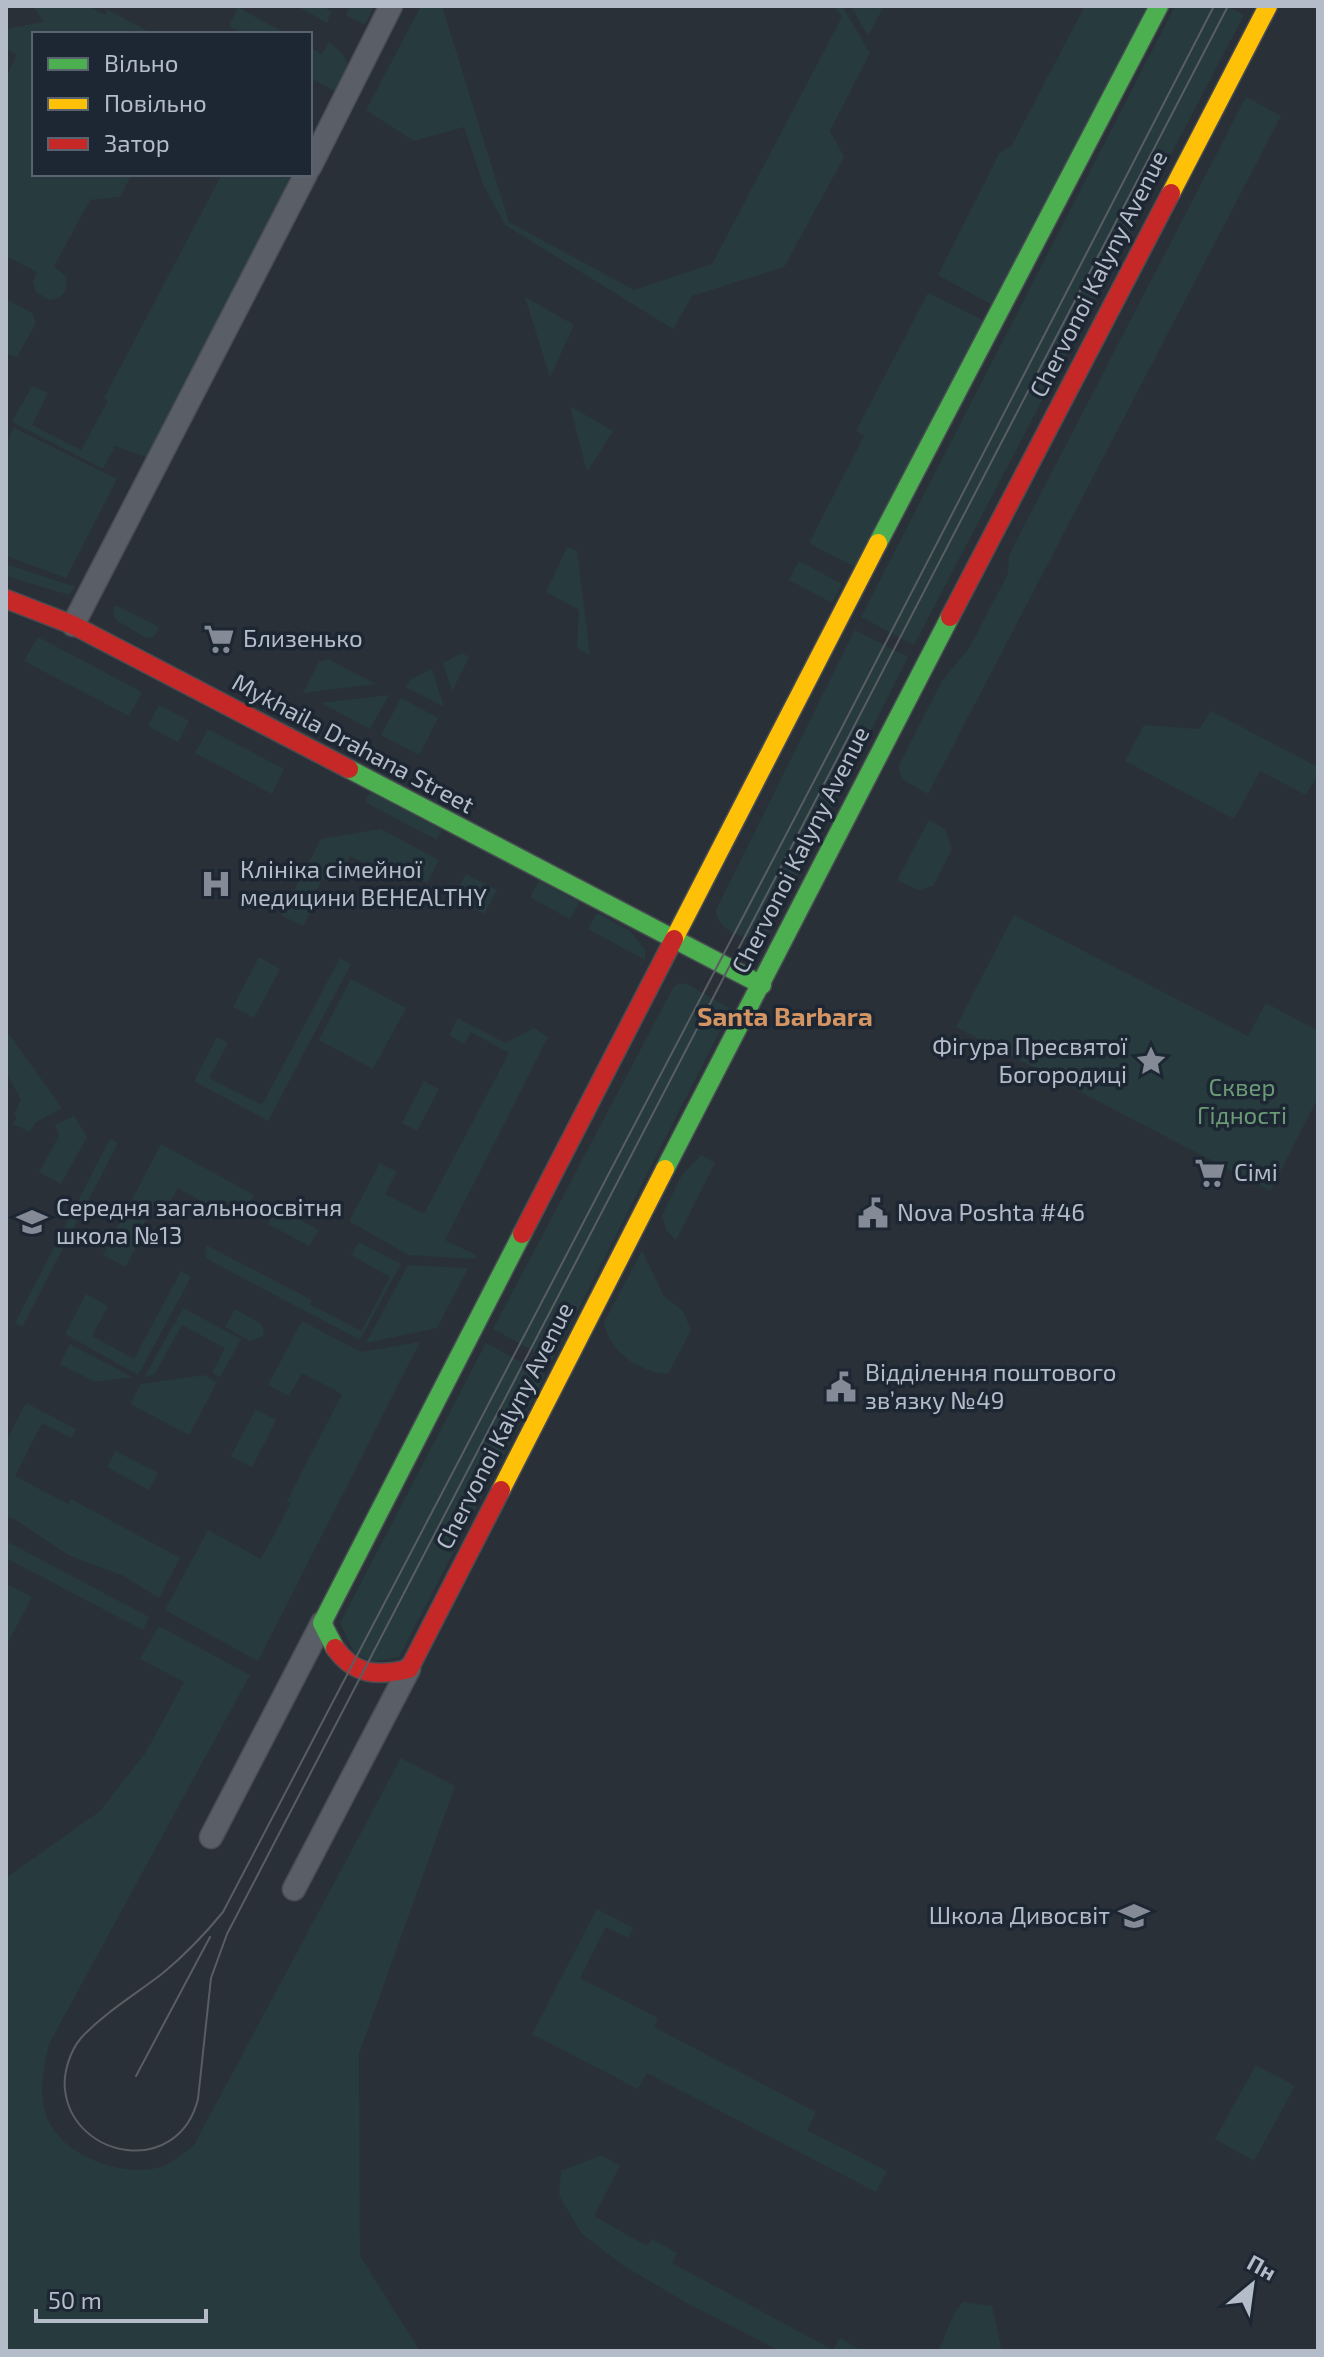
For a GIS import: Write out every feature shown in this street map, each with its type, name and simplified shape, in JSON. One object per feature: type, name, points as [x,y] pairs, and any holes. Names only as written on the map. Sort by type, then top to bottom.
[{"type":"main road","points":[[409,1669],[387,1675],[362,1674],[350,1668],[334,1648],[322,1623],[858,581],[1159,6]]},
{"type":"main road","name":"Chervonoi Kalyny Avenue","points":[[409,1669],[867,776],[1268,6]]},
{"type":"main road","name":"Mykhaila Drahana Street","points":[[6,599],[73,625],[762,985]]},
{"type":"street","points":[[312,163],[391,6]]},
{"type":"street","points":[[73,625],[305,176]]},
{"type":"street","points":[[211,1837],[322,1623]]},
{"type":"street","name":"Chervonoi Kalyny Avenue","points":[[294,1889],[409,1669]]},
{"type":"green space","points":[[33,6],[88,6],[105,15],[108,10],[149,32],[32,32],[32,176],[131,176],[120,197],[90,200],[54,266],[66,277],[64,293],[49,300],[36,292],[33,282],[37,272],[6,256],[6,77],[17,55],[6,49],[6,29],[44,22]]},
{"type":"green space","points":[[297,6],[322,6],[331,11],[327,23]]},
{"type":"green space","points":[[350,6],[374,6],[365,25],[346,15]]},
{"type":"green space","points":[[421,6],[442,6],[509,222],[634,290],[712,264],[842,17],[834,6],[842,6],[870,53],[830,131],[844,157],[784,267],[692,296],[673,329],[505,225],[483,184],[464,127],[414,141],[366,110]]},
{"type":"green space","points":[[851,6],[884,6],[868,36]]},
{"type":"green space","points":[[1085,6],[1147,6],[994,306],[938,275],[999,154],[1012,145]]},
{"type":"green space","points":[[1175,6],[1226,6],[1244,15],[914,645],[861,617]]},
{"type":"green space","points":[[238,7],[282,32],[240,32],[229,26]]},
{"type":"green space","points":[[329,42],[346,59],[347,70],[337,92],[312,79],[312,49],[322,54]]},
{"type":"green space","points":[[1246,97],[1281,116],[928,794],[902,779],[898,767],[942,681],[969,648],[1008,574],[1009,555]]},
{"type":"green space","points":[[221,176],[295,176],[155,460],[115,446],[103,469],[12,422],[32,386],[48,393],[32,425],[81,450],[108,401],[104,398]]},
{"type":"green space","points":[[928,293],[986,322],[856,567],[812,545],[810,541],[864,436],[856,431]]},
{"type":"green space","points":[[525,297],[574,325],[550,377]]},
{"type":"green space","points":[[6,299],[32,313],[36,323],[17,357],[6,354]]},
{"type":"green space","points":[[570,406],[613,431],[587,472]]},
{"type":"green space","points":[[14,428],[117,479],[66,578],[6,556],[6,443]]},
{"type":"green space","points":[[567,547],[577,551],[590,655],[577,648],[579,610],[546,592]]},
{"type":"green space","points":[[799,561],[842,584],[832,603],[789,580]]},
{"type":"green space","points":[[6,564],[75,587],[69,595],[6,576]]},
{"type":"green space","points":[[115,605],[159,627],[154,637],[146,638],[116,620],[113,613]]},
{"type":"green space","points":[[855,630],[908,657],[767,936],[760,941],[746,938],[725,928],[716,910]]},
{"type":"green space","points":[[38,637],[142,692],[129,716],[24,661]]},
{"type":"green space","points":[[462,653],[469,657],[452,691],[443,663]]},
{"type":"green space","points":[[328,659],[376,684],[303,693],[319,662]]},
{"type":"green space","points":[[432,669],[444,707],[406,687],[410,680]]},
{"type":"green space","points":[[389,695],[370,729],[321,703]]},
{"type":"green space","points":[[401,698],[438,718],[419,755],[381,735]]},
{"type":"green space","points":[[159,705],[189,721],[178,742],[148,726]]},
{"type":"green space","points":[[1211,711],[1318,767],[1318,774],[1306,795],[1260,771],[1234,819],[1125,761],[1144,725],[1199,729]]},
{"type":"green space","points":[[208,729],[284,769],[272,794],[195,753]]},
{"type":"green space","points":[[370,792],[442,830],[437,840],[365,802]]},
{"type":"green space","points":[[929,820],[945,829],[952,849],[933,886],[918,890],[897,880]]},
{"type":"green space","points":[[381,829],[439,860],[427,883],[397,868],[394,873],[381,867],[379,871],[350,856],[341,873],[329,867],[316,891],[320,894],[303,926],[281,915],[321,839]]},
{"type":"green space","points":[[466,874],[497,890],[484,914],[453,897]]},
{"type":"green space","points":[[539,881],[579,902],[570,919],[530,897]]},
{"type":"green space","points":[[597,913],[630,931],[645,950],[645,960],[588,929]]},
{"type":"green space","name":"Сквер Гідності","points":[[1014,915],[1248,1036],[1266,1003],[1318,1031],[1318,1098],[1270,1191],[956,1027]]},
{"type":"green space","points":[[259,957],[280,969],[254,1018],[233,1007]]},
{"type":"green space","points":[[340,958],[351,964],[268,1121],[194,1081],[217,1037],[228,1043],[209,1078],[262,1105]]},
{"type":"green space","points":[[351,979],[406,1008],[373,1069],[319,1040]]},
{"type":"green space","points":[[687,984],[731,1009],[552,1361],[493,1329],[674,986]]},
{"type":"green space","points":[[458,1018],[505,1043],[534,1028],[548,1037],[445,1240],[476,1255],[475,1259],[408,1255],[349,1221],[380,1163],[397,1172],[385,1194],[424,1214],[509,1053],[471,1032],[464,1044],[449,1035]]},
{"type":"green space","points":[[6,1030],[62,1108],[35,1123],[30,1132],[13,1124],[21,1099],[6,1073]]},
{"type":"green space","points":[[424,1081],[439,1089],[417,1131],[402,1123]]},
{"type":"green space","points":[[74,1116],[87,1137],[61,1184],[39,1172],[59,1136],[55,1125]]},
{"type":"green space","points":[[110,1139],[118,1143],[22,1327],[15,1323]]},
{"type":"green space","points":[[161,1144],[254,1195],[245,1212],[225,1201],[221,1206],[209,1199],[206,1204],[178,1188],[168,1205],[157,1199],[143,1225],[147,1228],[125,1267],[103,1255]]},
{"type":"green space","points":[[701,1155],[715,1163],[676,1240],[666,1230],[662,1215],[682,1175]]},
{"type":"green space","points":[[277,1207],[319,1230],[309,1246],[268,1224]]},
{"type":"green space","points":[[359,1242],[401,1264],[360,1340],[205,1258],[206,1245],[312,1300],[310,1304],[361,1331],[390,1277],[351,1255]]},
{"type":"green space","points":[[642,1251],[664,1296],[683,1311],[691,1330],[668,1374],[646,1369],[627,1358],[612,1342],[604,1322]]},
{"type":"green space","points":[[408,1265],[468,1268],[437,1328],[366,1343]]},
{"type":"green space","points":[[181,1271],[191,1277],[138,1375],[65,1334],[86,1294],[108,1306],[92,1336],[134,1359]]},
{"type":"green space","points":[[183,1308],[241,1339],[220,1377],[212,1373],[225,1348],[182,1325],[154,1375],[145,1376]]},
{"type":"green space","points":[[235,1309],[260,1323],[264,1329],[263,1336],[250,1341],[225,1327]]},
{"type":"green space","points":[[302,1321],[361,1352],[420,1342],[258,1661],[165,1610],[208,1530],[261,1559],[291,1503],[287,1501],[342,1394],[302,1373],[289,1396],[268,1385]]},
{"type":"green space","points":[[486,1343],[545,1375],[399,1657],[372,1662],[354,1652],[340,1623]]},
{"type":"green space","points":[[70,1344],[132,1377],[95,1382],[60,1364]]},
{"type":"green space","points":[[204,1375],[217,1382],[189,1435],[130,1404],[141,1384]]},
{"type":"green space","points":[[26,1403],[76,1429],[71,1438],[42,1423],[15,1476],[68,1504],[71,1499],[180,1558],[159,1598],[124,1576],[70,1556],[6,1516],[6,1441]]},
{"type":"green space","points":[[256,1409],[276,1420],[252,1467],[231,1456]]},
{"type":"green space","points":[[116,1451],[158,1473],[149,1490],[107,1467]]},
{"type":"green space","points":[[6,1541],[149,1617],[143,1630],[6,1558]]},
{"type":"green space","points":[[6,1584],[32,1597],[6,1646]]},
{"type":"green space","points":[[159,1626],[250,1675],[49,2044],[42,2087],[45,2112],[63,2141],[77,2152],[112,2166],[130,2170],[163,2166],[187,2151],[194,2145],[401,1758],[455,1786],[359,2054],[360,2256],[420,2351],[6,2351],[6,1878],[100,1811],[146,1752],[184,1682],[140,1659]]},
{"type":"green space","points":[[597,1909],[633,1928],[628,1938],[606,1927],[580,1978],[658,2018],[654,2027],[816,2112],[807,2130],[887,2171],[876,2192],[647,2073],[638,2089],[532,2034]]},
{"type":"green space","points":[[1256,2065],[1295,2086],[1254,2161],[1215,2139]]},
{"type":"green space","points":[[602,2155],[620,2166],[594,2216],[647,2246],[652,2239],[677,2253],[672,2263],[833,2350],[840,2338],[862,2351],[780,2351],[685,2302],[624,2266],[581,2233],[559,2195],[561,2171]]},
{"type":"green space","points":[[963,2302],[992,2306],[1002,2351],[938,2351]]},
{"type":"tram line","points":[[1214,6],[836,739],[223,1912],[180,1959],[100,2020],[74,2049],[65,2083],[72,2113],[86,2132],[105,2144],[127,2150],[149,2149],[170,2141],[187,2124],[198,2099],[211,1978],[227,1934],[1228,6]]},
{"type":"tram line","points":[[136,2076],[210,1937]]},
{"type":"traffic: fast","points":[[878,543],[1159,6]]},
{"type":"traffic: fast","points":[[665,1169],[950,617]]},
{"type":"traffic: fast","points":[[349,769],[762,985]]},
{"type":"traffic: fast","points":[[335,1648],[322,1623],[522,1234]]},
{"type":"traffic: slow","points":[[1171,193],[1268,6]]},
{"type":"traffic: slow","points":[[674,939],[878,543]]},
{"type":"traffic: slow","points":[[501,1490],[665,1169]]},
{"type":"traffic: jam","points":[[950,617],[1171,193]]},
{"type":"traffic: jam","points":[[6,599],[73,625],[349,769]]},
{"type":"traffic: jam","points":[[522,1234],[674,939]]},
{"type":"traffic: jam","points":[[335,1648],[351,1664],[368,1672],[409,1669],[501,1490]]},
{"type":"place","name":"Близенько","points":[[219,639]]},
{"type":"place","name":"Клініка сімейної медицини BEHEALTHY","points":[[216,884]]},
{"type":"place","name":"Фігура Пресвятої Богородиці","points":[[1151,1061]]},
{"type":"place","name":"Сімі","points":[[1210,1173]]},
{"type":"place","name":"Nova Poshta #46","points":[[873,1213]]},
{"type":"place","name":"Середня загальноосвітня школа №13","points":[[32,1222]]},
{"type":"place","name":"Відділення поштового зв’язку №49","points":[[841,1387]]},
{"type":"place","name":"Школа Дивосвіт","points":[[1134,1916]]},
{"type":"district","name":"Santa Barbara","points":[[785,1017]]}]
